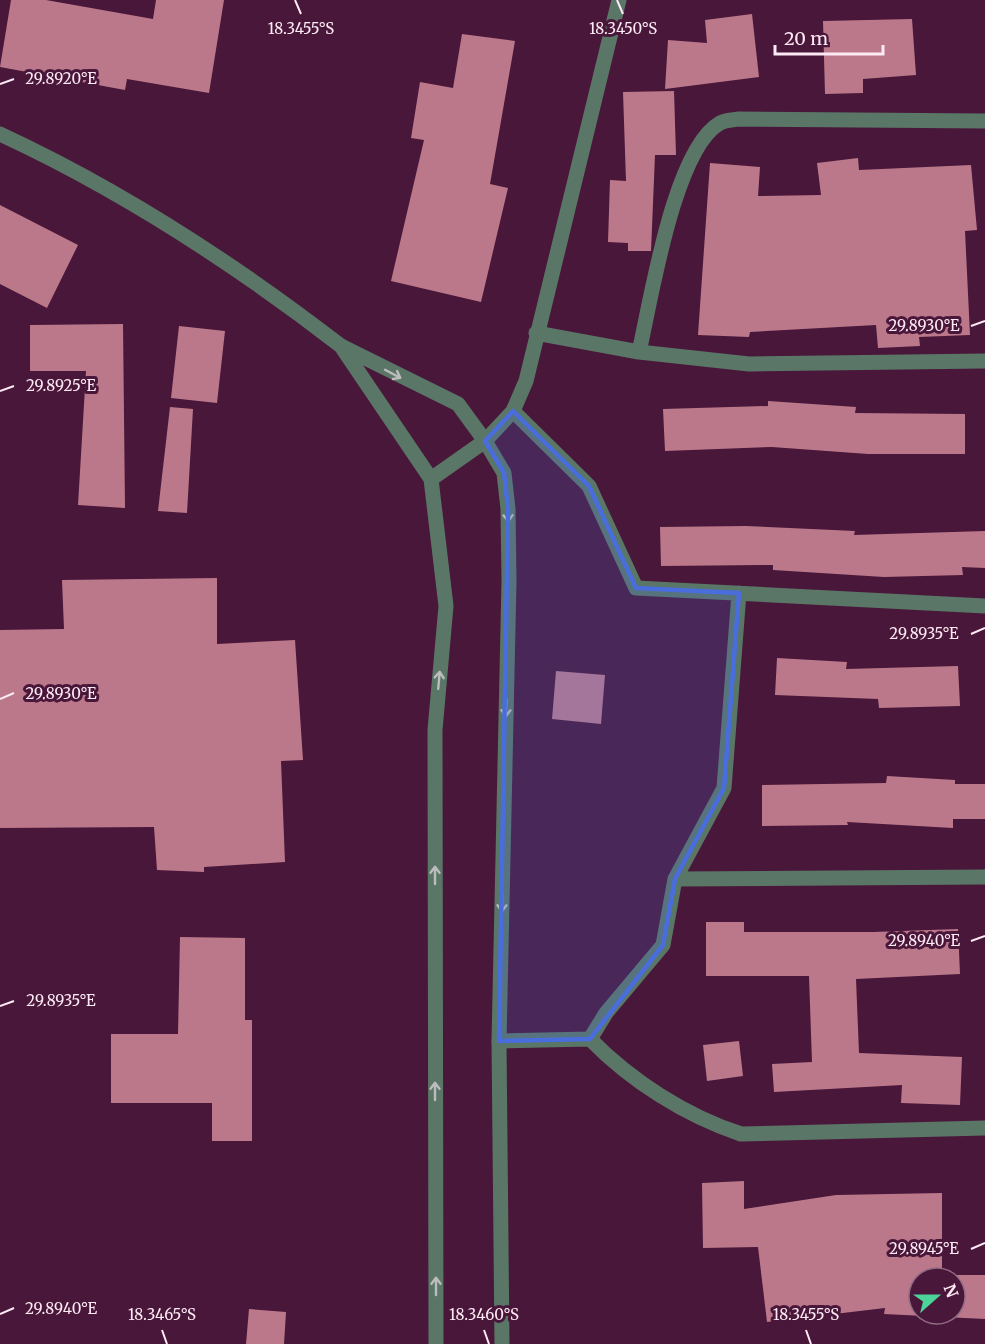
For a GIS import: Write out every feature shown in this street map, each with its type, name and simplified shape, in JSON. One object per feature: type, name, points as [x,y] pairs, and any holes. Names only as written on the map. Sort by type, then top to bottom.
[{"type":"street","points":[[431,479],[485,441],[513,411],[526,381],[619,0]]},
{"type":"street","points":[[639,352],[672,209],[687,165],[708,134],[721,122],[738,118],[985,121]]},
{"type":"street","points":[[0,134],[66,164],[272,293],[341,346],[458,404],[485,441],[504,473],[508,509],[499,1041],[502,1344]]},
{"type":"street","points":[[536,333],[639,352],[749,364],[985,361]]},
{"type":"street","points":[[341,346],[431,479],[446,606],[435,730],[436,1344]]},
{"type":"street","points":[[513,411],[589,486],[636,588],[985,606]]},
{"type":"street","points":[[590,1039],[606,1013],[663,945],[675,879],[724,788],[739,593]]},
{"type":"street","points":[[675,879],[985,877]]},
{"type":"street","points":[[499,1041],[590,1039],[613,1062],[655,1092],[723,1128],[741,1134],[985,1128]]},
{"type":"highlighted area","points":[[513,411],[589,486],[636,588],[739,593],[724,788],[675,879],[663,945],[590,1039],[499,1041],[508,509],[504,473],[485,441]]},
{"type":"building","points":[[11,0],[46,0],[153,19],[156,0],[224,0],[209,93],[127,79],[125,90],[0,67]]},
{"type":"building","points":[[752,14],[759,77],[665,89],[668,40],[707,43],[705,20]]},
{"type":"building","points":[[912,19],[916,75],[863,79],[863,93],[825,94],[823,21]]},
{"type":"building","points":[[462,34],[515,41],[490,184],[508,188],[481,302],[391,281],[424,140],[411,138],[420,82],[453,88]]},
{"type":"building","points":[[674,91],[676,155],[655,155],[651,251],[628,251],[628,243],[608,242],[610,180],[626,181],[623,92]]},
{"type":"building","points":[[858,158],[859,170],[971,165],[977,230],[965,231],[970,335],[919,337],[920,346],[878,348],[876,325],[750,332],[749,337],[698,335],[710,163],[760,167],[758,196],[821,195],[817,163]]},
{"type":"building","points":[[0,205],[78,245],[47,308],[0,284]]},
{"type":"building","points":[[123,324],[125,508],[78,505],[86,371],[30,371],[30,325]]},
{"type":"building","points":[[179,326],[225,331],[217,403],[171,398]]},
{"type":"building","points":[[768,401],[856,407],[855,413],[965,414],[965,454],[868,454],[772,447],[665,451],[663,409],[768,406]]},
{"type":"building","points":[[170,407],[193,409],[187,513],[158,511]]},
{"type":"building","points":[[746,526],[855,531],[854,535],[985,531],[985,568],[962,567],[963,575],[884,577],[773,570],[773,565],[661,566],[660,527]]},
{"type":"building","points":[[217,578],[217,644],[295,640],[303,760],[281,761],[285,862],[204,867],[204,872],[157,870],[154,827],[0,828],[0,630],[64,629],[62,580]]},
{"type":"building","points":[[777,658],[847,662],[846,669],[958,666],[960,706],[879,708],[878,699],[775,695]]},
{"type":"building","points":[[556,671],[605,675],[601,724],[552,719]]},
{"type":"building","points":[[887,776],[955,780],[955,784],[985,784],[985,819],[953,819],[953,828],[847,822],[848,825],[762,826],[762,785],[886,783]]},
{"type":"building","points":[[706,922],[744,922],[744,932],[873,932],[958,929],[960,974],[856,979],[859,1053],[962,1057],[960,1105],[901,1103],[902,1085],[774,1092],[772,1064],[812,1062],[809,976],[706,976]]},
{"type":"building","points":[[180,937],[245,938],[245,1020],[252,1020],[252,1141],[212,1141],[212,1103],[111,1103],[111,1034],[178,1034]]},
{"type":"building","points":[[739,1041],[743,1076],[707,1081],[703,1045]]},
{"type":"building","points":[[744,1181],[744,1209],[836,1195],[942,1193],[942,1266],[907,1266],[907,1315],[884,1314],[885,1308],[767,1322],[758,1247],[703,1248],[702,1183]]},
{"type":"building","points":[[967,1275],[985,1275],[985,1319],[967,1318]]},
{"type":"building","points":[[249,1309],[286,1312],[284,1344],[246,1344]]}]
